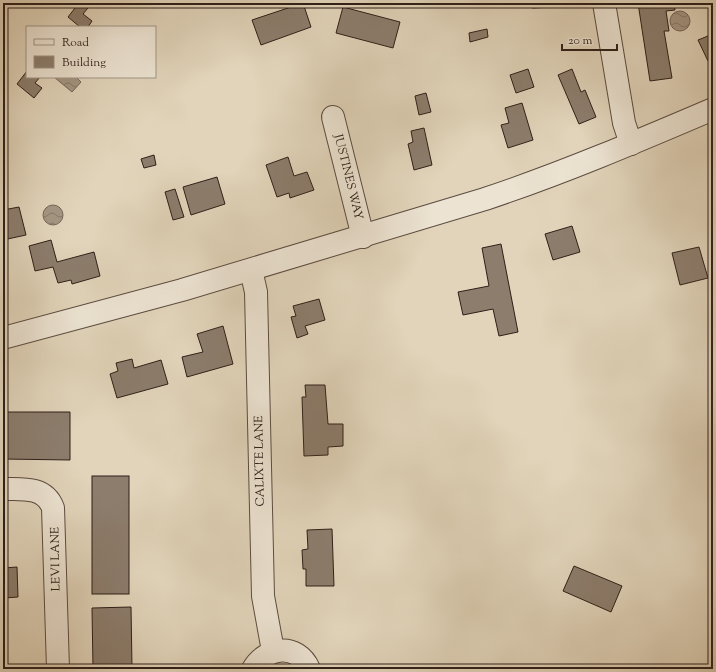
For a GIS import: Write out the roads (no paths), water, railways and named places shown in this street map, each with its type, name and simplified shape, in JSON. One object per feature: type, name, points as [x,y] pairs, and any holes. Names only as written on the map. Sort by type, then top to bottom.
[{"type":"street","points":[[604,3],[624,123],[631,144]]},
{"type":"street","points":[[3,338],[251,270],[363,237],[527,185],[631,144],[713,109]]},
{"type":"street","name":"JUSTINES WAY","points":[[333,117],[363,237]]},
{"type":"street","name":"CALIXTE LANE","points":[[251,270],[256,292],[263,596],[274,651]]},
{"type":"street","name":"LEVI LANE","points":[[3,489],[36,490],[46,496],[53,508],[58,669]]},
{"type":"street","points":[[253,669],[257,661],[265,655],[274,651],[283,650],[300,657],[309,669]]},
{"type":"water","points":[[680,11],[687,14],[690,21],[687,28],[680,31],[673,28],[670,21],[673,14]]},
{"type":"water","points":[[55,78],[77,78],[81,82],[72,92]]},
{"type":"water","points":[[53,205],[60,208],[63,215],[60,222],[53,225],[46,222],[43,215],[46,208]]}]
